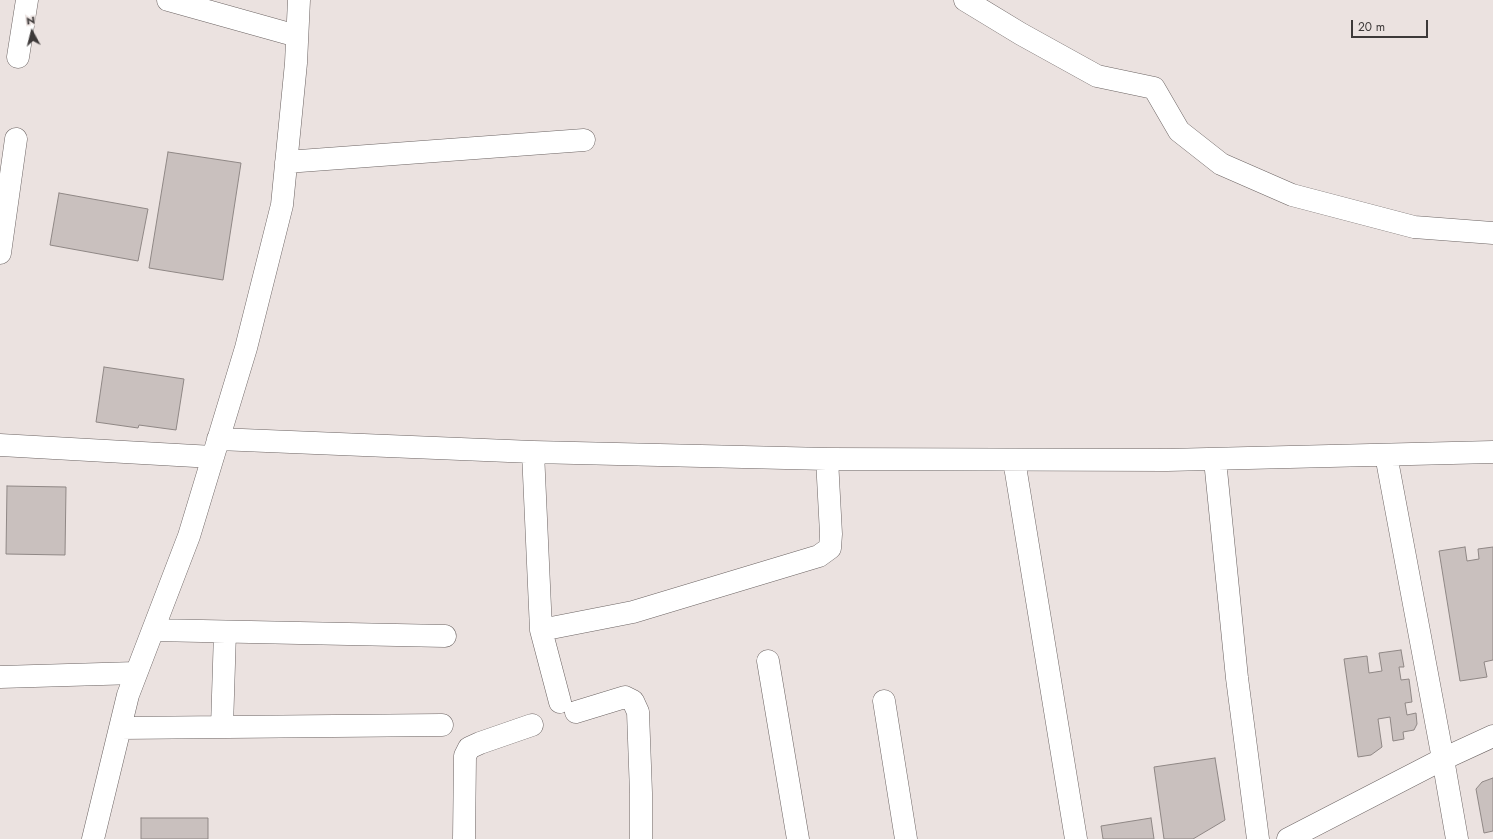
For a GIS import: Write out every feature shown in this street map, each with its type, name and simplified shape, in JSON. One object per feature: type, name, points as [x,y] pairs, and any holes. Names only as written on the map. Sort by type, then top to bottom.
[{"type":"street","points":[[18,57],[27,0]]},
{"type":"street","points":[[168,0],[297,36]]},
{"type":"street","points":[[93,839],[128,695],[189,536],[246,348],[280,212],[286,162],[299,0]]},
{"type":"street","points":[[965,0],[1021,34],[1097,76],[1154,88],[1179,131],[1221,164],[1292,195],[1414,227],[1493,233]]},
{"type":"street","points":[[0,253],[16,139]]},
{"type":"street","points":[[286,162],[584,140]]},
{"type":"street","points":[[0,445],[533,452],[827,459],[1014,460],[1215,460],[1493,452]]},
{"type":"street","points":[[533,452],[541,630],[568,707],[625,697],[633,701],[638,712],[641,839]]},
{"type":"street","points":[[1386,455],[1443,759],[1456,839]]},
{"type":"street","points":[[541,630],[633,612],[819,556],[830,548],[831,534],[827,459]]},
{"type":"street","points":[[1014,460],[1076,839]]},
{"type":"street","points":[[1215,460],[1237,678],[1258,839]]},
{"type":"street","points":[[153,630],[444,636]]},
{"type":"street","points":[[222,727],[224,632]]},
{"type":"street","points":[[768,661],[798,839]]},
{"type":"street","points":[[0,677],[136,673]]},
{"type":"street","points":[[884,701],[906,839]]},
{"type":"street","points":[[120,728],[442,725]]},
{"type":"street","points":[[464,839],[465,756],[469,748],[532,725]]},
{"type":"street","points":[[1288,839],[1443,759],[1493,736]]},
{"type":"building","points":[[168,152],[241,163],[223,280],[149,268]]},
{"type":"building","points":[[59,193],[148,209],[138,261],[50,245]]},
{"type":"building","points":[[104,367],[184,379],[176,430],[139,425],[138,428],[96,422]]},
{"type":"building","points":[[7,486],[66,487],[65,555],[6,554]]},
{"type":"building","points":[[1465,547],[1467,561],[1479,559],[1478,549],[1493,547],[1493,660],[1484,662],[1487,677],[1460,681],[1439,551]]},
{"type":"building","points":[[1401,650],[1404,667],[1399,667],[1401,680],[1409,679],[1412,702],[1405,703],[1407,715],[1416,713],[1417,724],[1414,730],[1403,732],[1404,739],[1393,741],[1390,717],[1378,719],[1382,747],[1371,755],[1358,757],[1344,659],[1367,656],[1369,673],[1382,671],[1379,653]]},
{"type":"building","points":[[1215,758],[1225,820],[1193,839],[1164,839],[1154,767]]},
{"type":"building","points":[[1493,778],[1493,831],[1484,833],[1476,789],[1482,782]]},
{"type":"building","points":[[141,818],[208,818],[208,839],[141,839]]},
{"type":"building","points":[[1151,818],[1154,839],[1103,839],[1101,826]]}]
